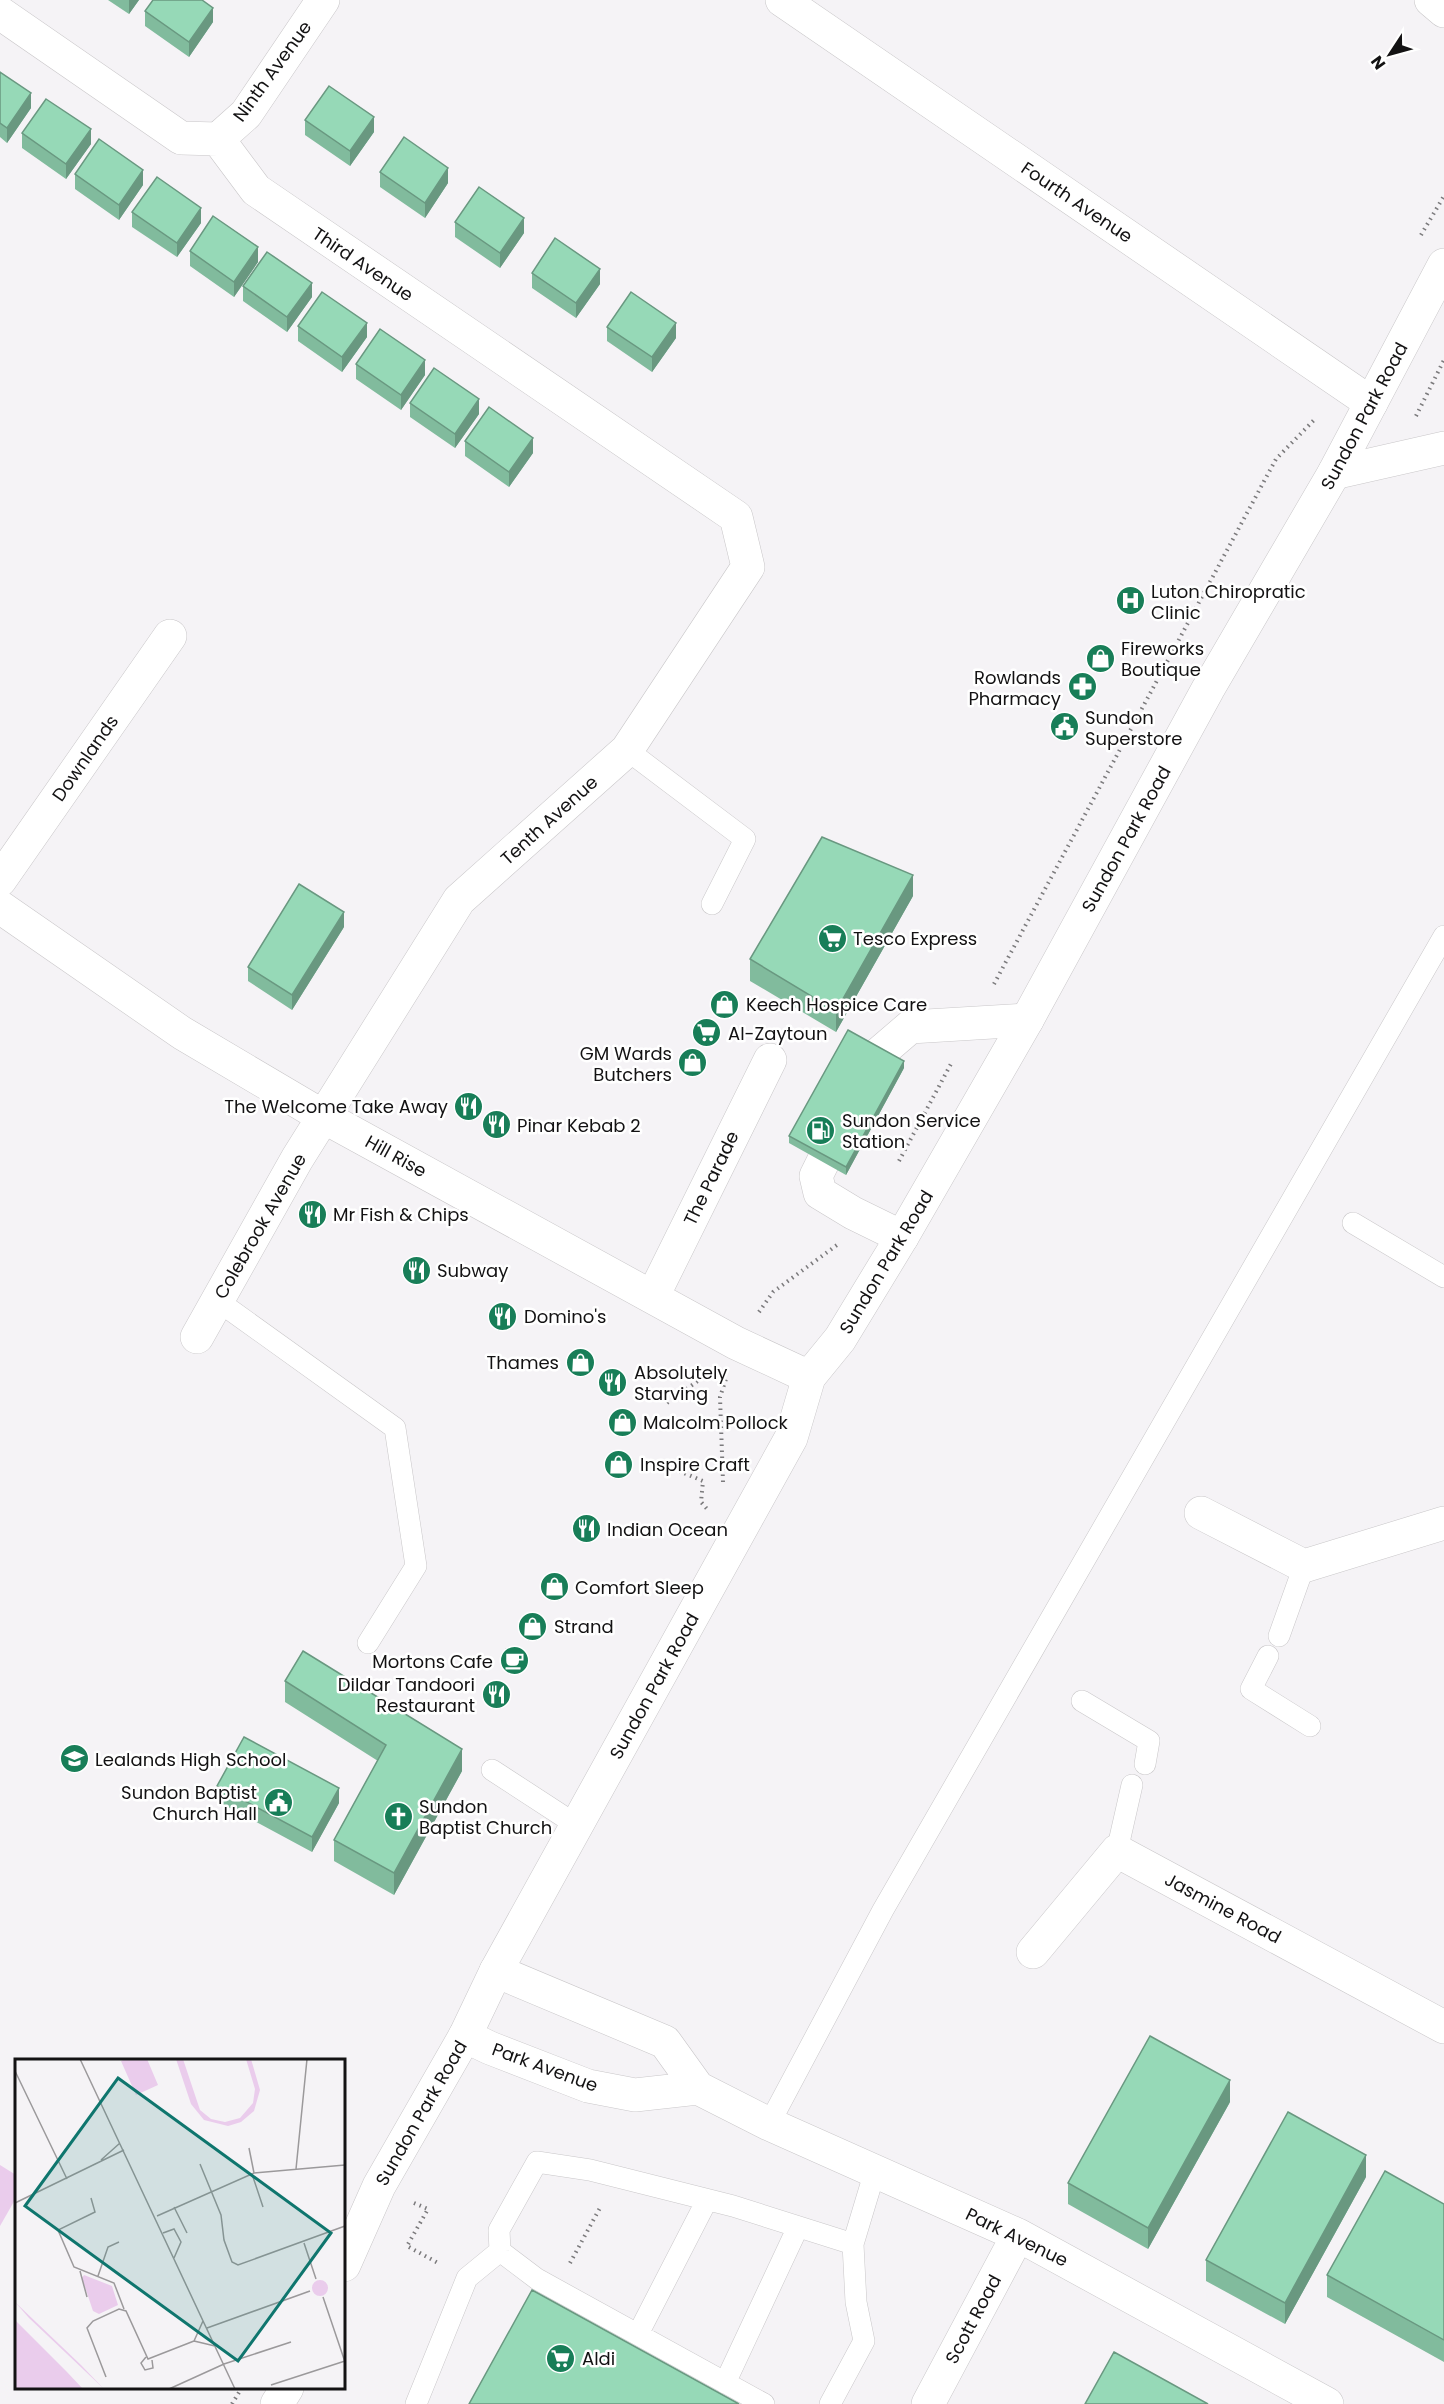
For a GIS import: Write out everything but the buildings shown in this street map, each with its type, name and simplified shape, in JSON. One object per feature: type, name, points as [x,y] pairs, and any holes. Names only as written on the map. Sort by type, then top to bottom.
[{"type":"street","name":"Ninth Avenue","points":[[218,139],[246,114],[323,0]]},
{"type":"street","name":"Fourth Avenue","points":[[782,0],[1371,403]]},
{"type":"street","points":[[1431,0],[1444,10]]},
{"type":"street","points":[[0,13],[181,138],[218,139]]},
{"type":"street","name":"Third Avenue","points":[[218,139],[256,190],[736,517]]},
{"type":"street","name":"Sundon Park Road","points":[[345,2263],[379,2186],[465,2036],[496,1971],[791,1438],[809,1377],[840,1339],[902,1237],[1027,1020],[1208,689],[1334,473],[1444,265]]},
{"type":"street","points":[[1334,473],[1444,448]]},
{"type":"street","name":"Tenth Avenue","points":[[324,1117],[459,900],[627,750],[748,567],[736,517]]},
{"type":"street","name":"Downlands","points":[[0,880],[170,636]]},
{"type":"street","name":"Hill Rise","points":[[0,907],[182,1033],[324,1117],[736,1343],[809,1377]]},
{"type":"street","points":[[902,1237],[820,1193],[816,1176],[874,1057],[910,1027],[1027,1020]]},
{"type":"street","name":"The Parade","points":[[652,1296],[770,1060]]},
{"type":"street","name":"Colebrook Avenue","points":[[197,1337],[297,1159],[324,1117]]},
{"type":"street","points":[[1201,1513],[1304,1566],[1444,1523]]},
{"type":"street","points":[[1033,1952],[1117,1851]]},
{"type":"street","name":"Jasmine Road","points":[[1117,1851],[1444,2027]]},
{"type":"street","name":"Park Avenue","points":[[496,1971],[665,2042],[698,2088],[769,2124],[1018,2235],[1327,2404]]},
{"type":"street","name":"Park Avenue","points":[[465,2036],[588,2086],[635,2096],[698,2088]]},
{"type":"street","name":"Scott Road","points":[[928,2404],[1018,2235]]},
{"type":"street","points":[[277,2404],[286,2389]]},
{"type":"lane","points":[[627,750],[745,839],[712,904]]},
{"type":"lane","points":[[769,2124],[889,1899],[1444,936]]},
{"type":"lane","points":[[1353,1223],[1444,1277]]},
{"type":"lane","points":[[218,1300],[395,1428],[416,1566],[368,1643]]},
{"type":"lane","points":[[1279,1636],[1304,1566]]},
{"type":"lane","points":[[1268,1656],[1251,1689],[1310,1726]]},
{"type":"lane","points":[[1082,1701],[1149,1740],[1145,1764]]},
{"type":"lane","points":[[492,1770],[578,1826]]},
{"type":"lane","points":[[1117,1851],[1132,1785]]},
{"type":"lane","points":[[500,2251],[500,2230],[537,2163],[561,2164],[590,2170],[707,2200],[853,2244]]},
{"type":"lane","points":[[830,2404],[864,2341],[856,2301],[853,2244],[875,2171]]},
{"type":"lane","points":[[638,2334],[707,2200]]},
{"type":"lane","points":[[725,2383],[798,2227]]},
{"type":"lane","points":[[416,2404],[467,2278],[500,2251]]},
{"type":"lane","points":[[500,2251],[537,2279],[764,2404]]},
{"type":"path","points":[[1394,459],[1444,360]]},
{"type":"path","points":[[895,1168],[1276,459],[1316,418]]},
{"type":"path","points":[[736,1343],[773,1292],[868,1220]]},
{"type":"path","points":[[667,1403],[706,1375],[717,1373]]},
{"type":"path","points":[[679,1471],[703,1481],[701,1502],[715,1516],[739,1529]]},
{"type":"path","points":[[379,2186],[428,2210],[407,2246],[467,2278]]},
{"type":"path","points":[[232,2404],[241,2389]]},
{"type":"shaded area","points":[[0,2165],[15,2174],[15,2200],[0,2226]]},
{"type":"place","name":"Luton Chiropratic Clinic","points":[[1130,601]]},
{"type":"place","name":"Fireworks Boutique","points":[[1100,658]]},
{"type":"place","name":"Rowlands Pharmacy","points":[[1082,687]]},
{"type":"place","name":"Sundon Superstore","points":[[1064,727]]},
{"type":"place","name":"Tesco Express","points":[[832,938]]},
{"type":"place","name":"Keech Hospice Care","points":[[725,1004]]},
{"type":"place","name":"Al-Zaytoun","points":[[707,1033]]},
{"type":"place","name":"GM Wards Butchers","points":[[693,1063]]},
{"type":"place","name":"The Welcome Take Away","points":[[469,1106]]},
{"type":"place","name":"Pinar Kebab 2","points":[[496,1125]]},
{"type":"place","name":"Sundon Service Station","points":[[821,1130]]},
{"type":"place","name":"Mr Fish & Chips","points":[[312,1214]]},
{"type":"place","name":"Subway","points":[[416,1270]]},
{"type":"place","name":"Domino's","points":[[503,1316]]},
{"type":"place","name":"Thames","points":[[580,1362]]},
{"type":"place","name":"Absolutely Starving","points":[[613,1382]]},
{"type":"place","name":"Malcolm Pollock","points":[[622,1422]]},
{"type":"place","name":"Inspire Craft","points":[[619,1464]]},
{"type":"place","name":"Indian Ocean","points":[[586,1529]]},
{"type":"place","name":"Comfort Sleep","points":[[554,1587]]},
{"type":"place","name":"Strand","points":[[533,1626]]},
{"type":"place","name":"Mortons Cafe","points":[[514,1661]]},
{"type":"place","name":"Dildar Tandoori Restaurant","points":[[496,1694]]},
{"type":"place","name":"Lealands High School","points":[[74,1759]]},
{"type":"place","name":"Sundon Baptist Church Hall","points":[[278,1802]]},
{"type":"place","name":"Sundon Baptist Church","points":[[398,1816]]},
{"type":"place","name":"Aldi","points":[[561,2358]]}]
